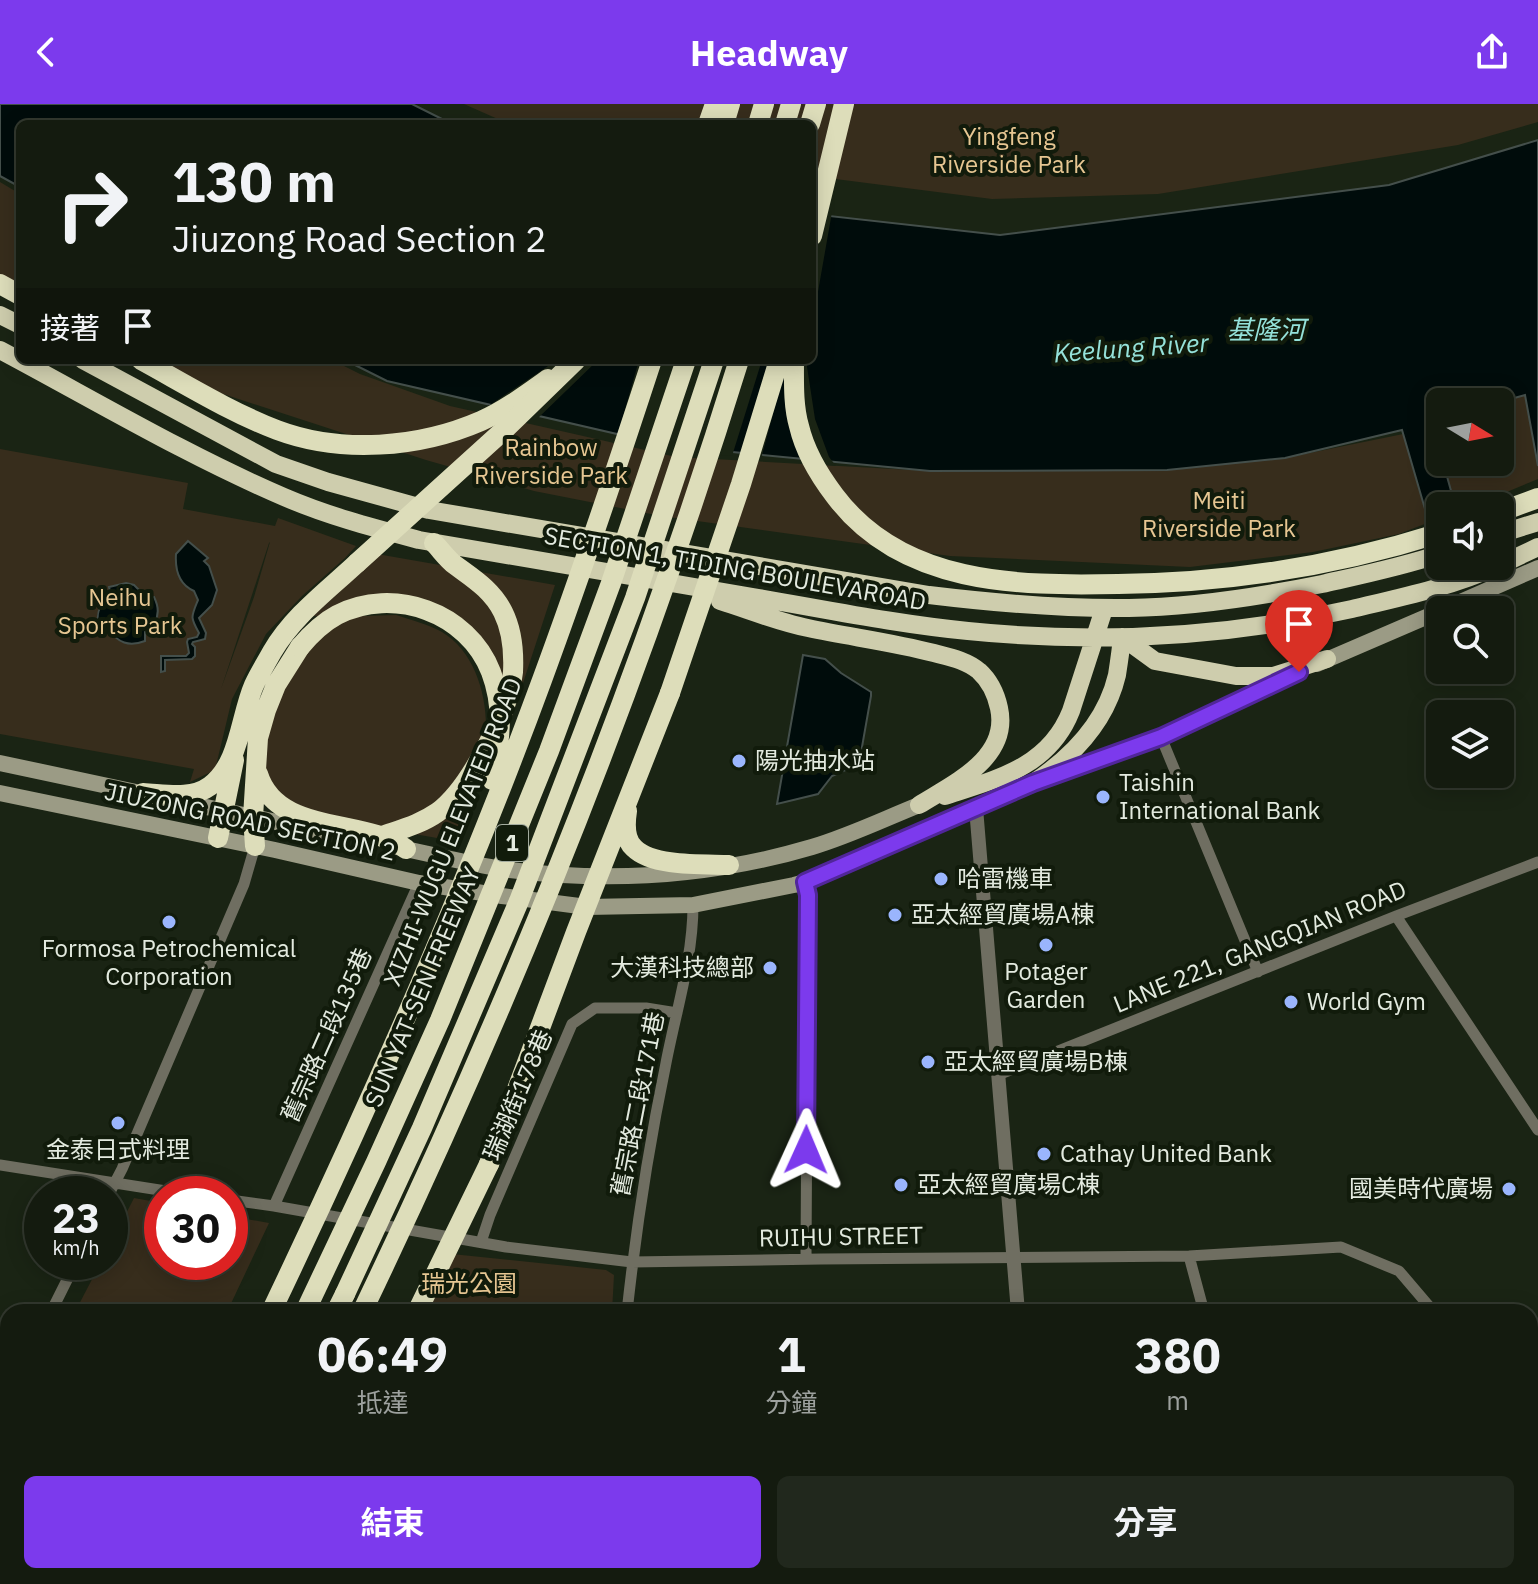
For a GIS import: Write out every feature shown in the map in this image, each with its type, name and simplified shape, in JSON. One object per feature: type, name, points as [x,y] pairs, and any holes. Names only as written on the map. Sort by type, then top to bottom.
[{"type":"highway","points":[[816,220],[844,104]]},
{"type":"highway","name":"SECTION 1, TIDING BOULEVAROAD","points":[[26,364],[204,460],[286,498],[349,521],[434,543],[924,626],[1009,635],[1095,638],[1176,635],[1336,612],[1455,580]]},
{"type":"highway","name":"SECTION 1, TIDING BOULEVAROAD","points":[[90,364],[276,464],[429,510],[929,595],[1003,604],[1104,609],[1199,604],[1247,599],[1367,574],[1426,558]]},
{"type":"highway","points":[[148,364],[278,430],[319,442],[395,444],[441,435],[482,421],[569,364]]},
{"type":"highway","points":[[143,793],[192,794],[212,785],[233,751],[253,686],[285,632],[571,364]]},
{"type":"highway","name":"XIZHI-WUGU ELEVATED ROAD","points":[[275,1304],[383,1070],[472,861],[606,502],[651,364]]},
{"type":"highway","name":"SUN YAT-SEN FREEWAY","points":[[309,1304],[440,1020],[549,751],[611,583],[685,364]]},
{"type":"highway","name":"1","points":[[340,1304],[422,1128],[519,901],[635,598],[713,364]]},
{"type":"highway","name":"1","points":[[366,1304],[468,1083],[584,801],[654,613],[738,364]]},
{"type":"highway","points":[[421,1304],[489,1164],[670,693],[727,527],[778,364]]},
{"type":"highway","points":[[794,364],[794,394],[799,426],[820,477],[843,508],[870,532],[907,556],[938,569],[1010,582],[1139,584],[1224,578],[1298,567],[1367,554],[1426,537]]},
{"type":"highway","points":[[1514,507],[1538,498]]},
{"type":"highway","points":[[1514,530],[1538,522]]},
{"type":"highway","points":[[382,836],[427,819],[458,792],[495,728],[512,675],[512,640],[503,612],[481,583],[452,563],[434,543]]},
{"type":"highway","name":"SECTION 1, TIDING BOULEVAROAD","points":[[1514,558],[1538,547]]},
{"type":"highway","points":[[653,580],[805,628],[957,659],[979,671],[996,696],[1000,713],[1000,728],[994,746],[986,759],[974,769],[919,805]]},
{"type":"highway","points":[[255,846],[253,817],[258,738],[276,685],[314,631],[339,614],[360,606],[386,602],[412,605],[462,629],[479,650],[490,671],[500,707],[500,745],[472,861]]},
{"type":"highway","points":[[919,805],[1003,777],[1024,766],[1052,744],[1066,723],[1104,609]]},
{"type":"highway","points":[[1033,783],[1073,752],[1102,711],[1117,675],[1122,637],[1155,661],[1236,676],[1273,676],[1327,659]]},
{"type":"highway","points":[[218,838],[239,733]]},
{"type":"highway","points":[[257,770],[261,783],[271,797],[300,816],[382,836],[406,849]]},
{"type":"highway","points":[[630,796],[626,829],[634,848],[657,859],[729,865]]},
{"type":"main road","name":"JIUZONG ROAD SECTION 2","points":[[1473,596],[1538,568]]},
{"type":"main road","name":"JIUZONG ROAD SECTION 2","points":[[0,793],[419,883],[587,907],[693,905],[805,882],[1033,783],[1161,737],[1426,616]]},
{"type":"main road","name":"JIUZONG ROAD SECTION 2","points":[[0,763],[509,870],[598,877],[653,876],[729,865],[814,846],[919,805]]},
{"type":"street","points":[[1161,737],[1258,972]]},
{"type":"street","points":[[976,808],[1017,1304]]},
{"type":"street","points":[[118,1176],[244,884],[255,846]]},
{"type":"street","name":"LANE 221, GANGQIAN ROAD","points":[[998,1075],[1538,862]]},
{"type":"street","points":[[805,882],[808,895],[806,1259]]},
{"type":"street","name":"舊宗路二段135巷","points":[[274,1206],[419,883]]},
{"type":"street","name":"舊宗路二段171巷","points":[[628,1304],[633,1247],[693,926],[693,905]]},
{"type":"street","points":[[1396,916],[1538,1130]]},
{"type":"street","name":"瑞湖街178巷","points":[[481,1242],[572,1024],[595,1008],[646,1008],[677,1013]]},
{"type":"street","points":[[0,1165],[51,1176]]},
{"type":"street","name":"RUIHU STREET","points":[[248,1202],[481,1242],[632,1262],[1189,1256],[1341,1247],[1399,1271],[1427,1304]]},
{"type":"street","points":[[1189,1256],[1202,1304]]},
{"type":"street","points":[[55,1304],[67,1280]]},
{"type":"green space","name":"Yingfeng Riverside Park","points":[[464,104],[1538,104],[1538,122],[1458,145],[1158,194],[992,199],[816,177],[816,120],[500,120]]},
{"type":"green space","points":[[0,182],[16,192],[16,284],[0,275]]},
{"type":"green space","name":"Meiti Riverside Park","points":[[163,364],[340,364],[450,406],[676,457],[930,471],[1167,470],[1285,458],[1426,428],[1426,476],[1514,476],[1514,396],[1538,387],[1538,479],[1507,492],[1426,492],[1426,523],[1399,534],[1313,552],[1190,567],[950,556],[661,516],[534,491],[426,460],[211,390]]},
{"type":"green space","name":"Neihu Sports Park","points":[[0,449],[188,483],[183,509],[275,526],[278,518],[356,546],[266,634],[232,699],[215,770],[190,782],[194,769],[0,734]],"holes":[[[270,542],[254,597],[221,689]]]},
{"type":"green space","points":[[377,554],[555,585],[506,735],[498,702],[464,632],[410,603],[323,617],[306,615]]},
{"type":"green space","points":[[396,615],[437,629],[456,643],[467,656],[481,689],[486,725],[482,759],[454,841],[312,816],[262,792],[262,735],[300,652],[335,622],[361,616]]},
{"type":"green space","points":[[134,1198],[144,1200],[144,1280],[242,1280],[231,1304],[79,1304],[92,1280],[128,1280],[128,1210]]},
{"type":"green space","points":[[248,1219],[269,1223],[248,1268]]},
{"type":"green space","name":"瑞光公園","points":[[452,1254],[606,1270],[614,1275],[612,1304],[428,1304]]},
{"type":"water","points":[[0,104],[412,104],[444,120],[16,120],[16,185],[0,176]]},
{"type":"water","name":"基隆河","points":[[1538,140],[1538,466],[1525,395],[1514,398],[1514,388],[1426,388],[1426,476],[1447,476],[1451,492],[1426,492],[1425,509],[1402,430],[1285,458],[1167,470],[930,471],[669,446],[387,381],[353,364],[816,364],[816,214],[1000,235],[1389,185]]},
{"type":"water","points":[[188,541],[208,558],[204,561],[209,566],[217,590],[212,605],[199,618],[206,633],[205,639],[192,644],[195,656],[192,659],[165,660],[165,671],[161,672],[161,656],[186,656],[189,653],[188,639],[197,637],[199,633],[192,617],[198,600],[194,591],[181,580],[176,565],[176,554]]},
{"type":"water","points":[[126,583],[134,585],[146,597],[154,597],[157,607],[155,621],[145,632],[145,641],[134,644],[116,638],[108,629],[101,631],[98,620],[98,611],[111,595],[109,587]]},
{"type":"water","points":[[803,655],[825,659],[871,692],[871,696],[859,764],[832,776],[818,794],[777,804]]},
{"type":"pier","points":[[816,210],[832,212],[816,303]]},
{"type":"pier","points":[[551,364],[594,364],[536,420],[482,407],[490,405]]},
{"type":"pier","points":[[638,364],[761,364],[732,456],[669,450],[617,438]]},
{"type":"pier","points":[[773,364],[807,364],[815,419],[829,457],[836,466],[815,464],[785,369],[761,459],[747,457]]},
{"type":"place","name":"陽光抽水站","points":[[739,761]]},
{"type":"place","name":"Taishin International Bank","points":[[1103,797]]},
{"type":"place","name":"哈雷機車","points":[[941,879]]},
{"type":"place","name":"亞太經貿廣場A棟","points":[[895,915]]},
{"type":"place","name":"Formosa Petrochemical Corporation","points":[[169,922]]},
{"type":"place","name":"Potager Garden","points":[[1046,945]]},
{"type":"place","name":"大漢科技總部","points":[[770,968]]},
{"type":"place","name":"World Gym","points":[[1291,1002]]},
{"type":"place","name":"亞太經貿廣場B棟","points":[[928,1062]]},
{"type":"place","name":"金泰日式料理","points":[[118,1123]]},
{"type":"place","name":"Cathay United Bank","points":[[1044,1154]]},
{"type":"place","name":"亞太經貿廣場C棟","points":[[901,1185]]},
{"type":"place","name":"國美時代廣場","points":[[1509,1189]]},
{"type":"route","points":[[806,1150],[808,895],[805,882],[1033,783],[1161,737],[1299,672]]},
{"type":"water label","name":"Keelung River","points":[[1131,348]]},
{"type":"park label","name":"Rainbow Riverside Park","points":[[551,462]]}]
